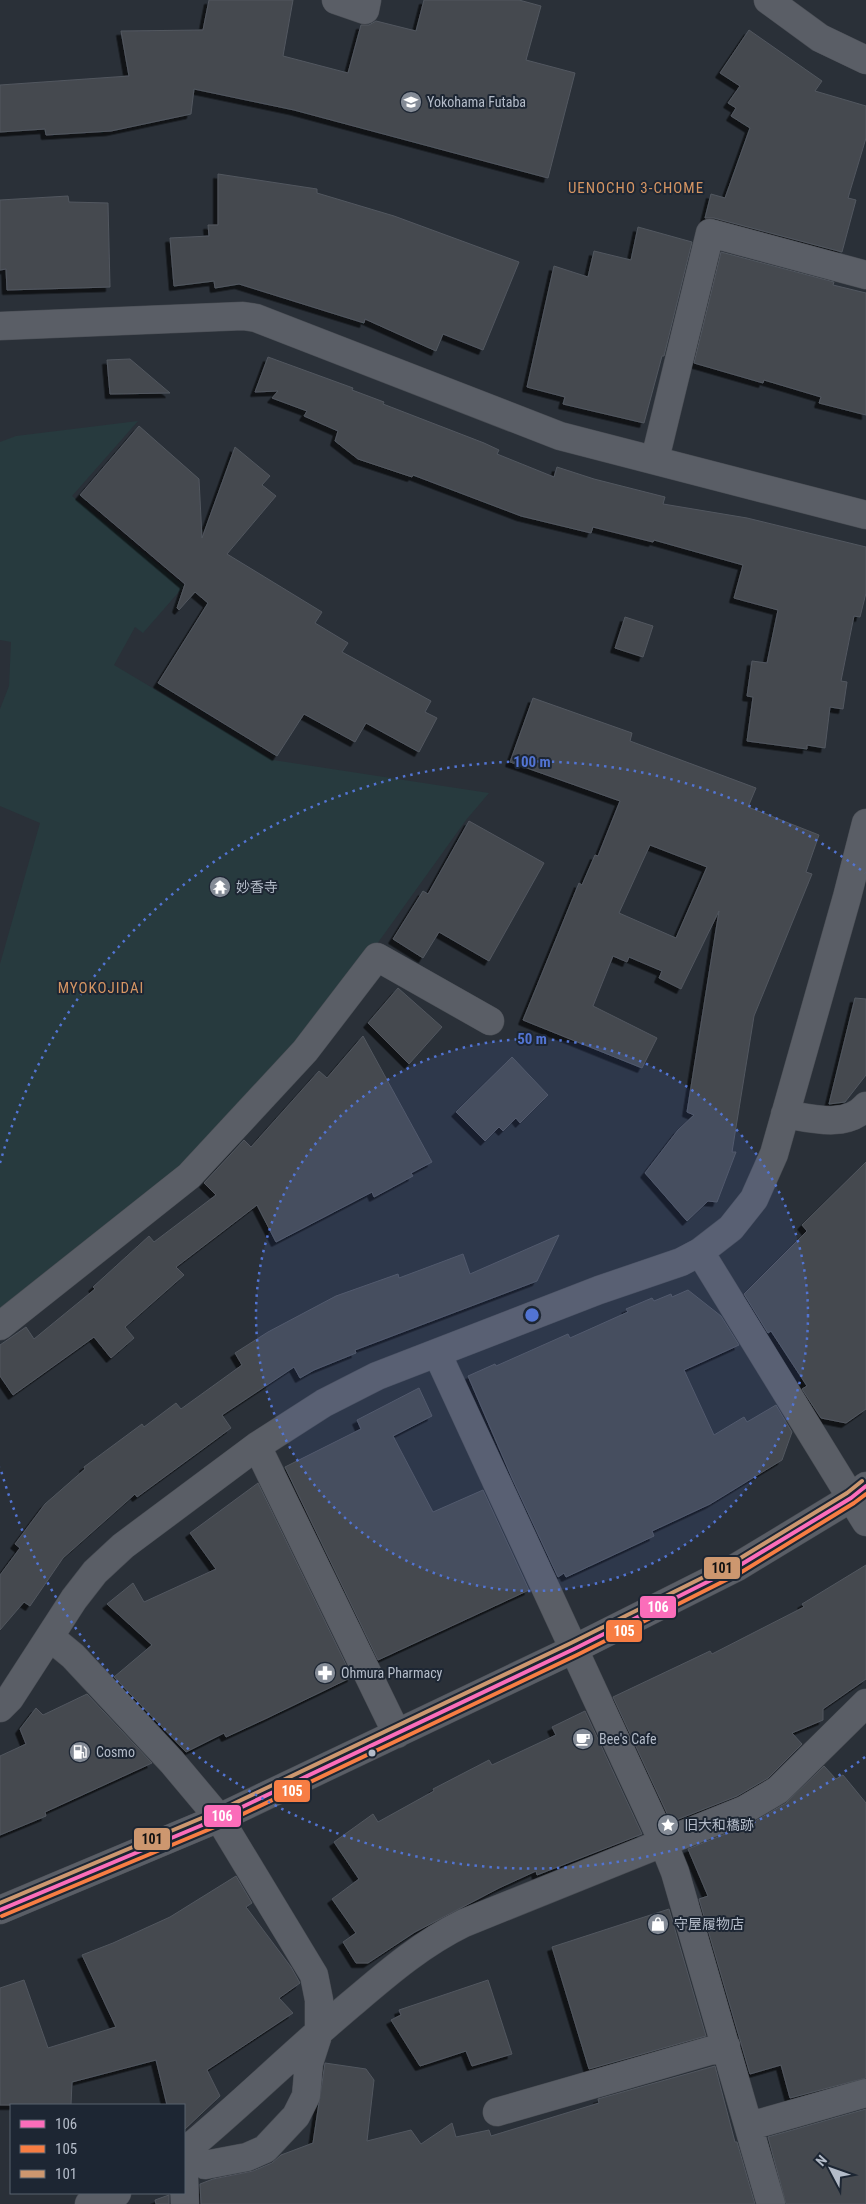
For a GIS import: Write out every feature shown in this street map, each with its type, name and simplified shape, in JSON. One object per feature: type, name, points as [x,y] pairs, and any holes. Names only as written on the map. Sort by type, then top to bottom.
[{"type":"street","points":[[336,0],[365,10],[367,0]]},
{"type":"street","points":[[768,0],[820,38],[866,60]]},
{"type":"street","points":[[655,460],[710,233],[866,275]]},
{"type":"street","points":[[0,326],[243,316],[256,318],[560,436],[866,515]]},
{"type":"street","points":[[0,1708],[10,1698],[74,1599],[95,1572],[123,1546],[257,1446],[324,1403],[377,1376],[599,1290],[681,1262],[700,1252],[732,1228],[754,1199],[774,1154],[847,897],[866,822]]},
{"type":"street","points":[[0,1326],[189,1176],[305,1051],[377,957],[490,1021]]},
{"type":"street","points":[[785,1114],[824,1121],[842,1120],[862,1111],[866,1106]]},
{"type":"street","points":[[700,1252],[858,1492],[866,1522]]},
{"type":"street","points":[[437,1353],[663,1842],[674,1872],[750,2126],[771,2204]]},
{"type":"street","points":[[257,1446],[397,1734]]},
{"type":"street","points":[[0,1910],[220,1818],[574,1649],[737,1567],[858,1492]]},
{"type":"street","points":[[50,1637],[73,1656],[172,1762],[220,1818],[314,1975],[319,2000],[318,2032],[309,2064],[306,2096],[296,2116],[265,2149],[247,2157],[205,2164],[185,2164]]},
{"type":"street","points":[[185,2163],[318,2032],[412,1954],[440,1935],[464,1923],[744,1810],[778,1790],[866,1703]]},
{"type":"street","points":[[497,2112],[726,2046]]},
{"type":"street","points":[[750,2126],[866,2093]]},
{"type":"street","points":[[89,2204],[114,2194]]},
{"type":"green space","points":[[138,421],[72,496],[184,586],[143,633],[135,627],[114,665],[273,760],[489,793],[466,820],[377,944],[298,1046],[187,1167],[0,1314],[0,964],[40,823],[0,806],[0,709],[9,686],[11,642],[0,640],[0,442],[16,436]]},
{"type":"building","points":[[209,0],[293,0],[283,56],[348,73],[361,25],[369,25],[376,21],[416,31],[424,0],[519,0],[541,6],[526,60],[575,73],[548,178],[294,110],[194,89],[191,114],[111,131],[46,135],[45,129],[0,132],[0,85],[129,76],[121,31],[203,30]]},
{"type":"building","points":[[749,30],[822,81],[815,91],[866,106],[866,138],[848,198],[856,200],[842,252],[714,218],[705,218],[711,194],[725,198],[750,128],[731,116],[736,108],[728,103],[740,86],[720,73]]},
{"type":"building","points":[[218,174],[317,189],[317,193],[394,216],[519,262],[483,350],[443,334],[436,351],[365,319],[364,323],[239,284],[215,288],[214,281],[174,286],[170,238],[209,236],[208,225],[218,225]]},
{"type":"building","points":[[68,196],[69,202],[108,203],[110,287],[7,290],[6,269],[0,270],[0,200]]},
{"type":"building","points":[[638,227],[692,242],[664,356],[662,356],[644,423],[563,404],[565,397],[527,387],[554,266],[588,277],[594,251],[631,260]]},
{"type":"building","points":[[721,252],[834,282],[833,285],[866,293],[866,415],[819,403],[821,397],[764,380],[763,383],[694,363]]},
{"type":"building","points":[[268,357],[353,388],[352,390],[384,402],[383,404],[484,443],[499,450],[497,454],[554,477],[557,467],[594,479],[665,497],[663,504],[747,518],[866,547],[866,593],[860,617],[854,616],[841,681],[847,682],[843,709],[830,707],[825,748],[807,745],[807,749],[747,741],[753,697],[747,696],[752,661],[767,663],[778,610],[734,598],[743,565],[654,540],[653,542],[593,527],[591,533],[521,516],[413,475],[412,477],[358,459],[335,441],[338,431],[304,416],[307,411],[272,398],[278,391],[255,392]]},
{"type":"building","points":[[130,359],[170,393],[110,394],[107,360]]},
{"type":"building","points":[[139,426],[199,479],[202,538],[235,447],[270,476],[262,485],[276,496],[227,554],[322,612],[315,623],[348,643],[342,652],[431,701],[425,712],[437,718],[419,752],[366,723],[355,742],[304,714],[277,756],[158,683],[208,603],[195,592],[179,610],[177,608],[185,584],[80,495]]},
{"type":"building","points":[[625,617],[653,626],[643,657],[615,648]]},
{"type":"building","points":[[533,698],[632,733],[630,741],[756,788],[748,807],[819,835],[806,872],[812,874],[754,1016],[732,1152],[736,1152],[717,1202],[708,1201],[687,1221],[645,1173],[678,1130],[694,1115],[687,1112],[719,911],[681,989],[659,978],[662,971],[629,957],[627,962],[613,956],[593,1006],[657,1038],[642,1068],[523,1020],[579,883],[582,885],[595,855],[598,856],[620,801],[510,762]],"holes":[[[650,845],[707,867],[676,938],[619,913]]]},
{"type":"building","points":[[469,821],[544,863],[489,961],[439,932],[423,958],[393,939],[423,891],[428,894]]},
{"type":"building","points":[[398,988],[442,1027],[409,1064],[368,1023]]},
{"type":"building","points":[[855,998],[866,999],[866,1075],[845,1102],[829,1104]]},
{"type":"building","points":[[363,1036],[432,1162],[411,1173],[413,1176],[374,1197],[372,1192],[276,1242],[257,1205],[176,1267],[184,1275],[125,1327],[134,1338],[111,1358],[94,1337],[13,1395],[0,1376],[0,1345],[26,1327],[34,1339],[95,1289],[93,1287],[149,1236],[154,1242],[216,1195],[204,1183],[244,1140],[251,1147],[319,1071],[327,1078]]},
{"type":"building","points":[[512,1057],[548,1095],[520,1123],[516,1118],[503,1131],[499,1127],[485,1141],[456,1112]]},
{"type":"building","points":[[866,1162],[866,1409],[846,1423],[821,1418],[802,1389],[807,1386],[771,1331],[768,1333],[744,1294],[807,1231],[802,1225]]},
{"type":"building","points":[[559,1235],[537,1281],[355,1350],[356,1353],[314,1370],[300,1378],[294,1367],[222,1415],[231,1428],[137,1497],[135,1494],[63,1558],[30,1606],[24,1602],[0,1630],[0,1575],[20,1548],[15,1544],[45,1504],[85,1469],[84,1467],[142,1424],[144,1427],[176,1403],[181,1409],[242,1365],[235,1353],[268,1332],[336,1296],[398,1274],[399,1278],[463,1254],[470,1274]]},
{"type":"building","points":[[688,1290],[721,1316],[739,1345],[684,1370],[714,1435],[744,1417],[747,1422],[776,1405],[792,1432],[782,1460],[710,1504],[652,1531],[654,1536],[566,1577],[564,1573],[558,1577],[512,1478],[468,1376],[495,1364],[496,1366],[568,1334],[570,1338],[628,1312],[626,1309],[652,1298],[654,1301],[671,1294],[672,1297]]},
{"type":"building","points":[[419,1388],[432,1416],[393,1436],[433,1512],[483,1490],[529,1590],[378,1660],[285,1467],[361,1429],[357,1420]]},
{"type":"building","points":[[258,1483],[352,1677],[226,1737],[224,1733],[186,1752],[114,1677],[152,1645],[107,1604],[133,1583],[144,1602],[216,1569],[190,1533]]},
{"type":"building","points":[[866,1565],[866,1679],[823,1709],[823,1720],[792,1733],[802,1744],[768,1778],[737,1796],[671,1822],[613,1697],[710,1651],[712,1654],[804,1607],[802,1604]]},
{"type":"building","points":[[87,1694],[152,1763],[45,1812],[46,1816],[0,1835],[0,1756],[26,1744],[20,1729],[36,1708],[43,1715]]},
{"type":"building","points":[[585,1711],[642,1834],[537,1875],[536,1871],[415,1932],[368,1963],[356,1963],[343,1942],[356,1933],[332,1899],[359,1879],[334,1842],[373,1814],[378,1822],[434,1791],[433,1789],[489,1760],[492,1765],[556,1735],[552,1727]]},
{"type":"building","points":[[824,1766],[836,1779],[843,1775],[866,1803],[866,2078],[790,2098],[781,2065],[750,2074],[699,1899],[708,1896],[688,1849],[750,1824],[786,1803]]},
{"type":"building","points":[[236,1876],[252,1903],[246,1907],[291,1967],[300,1983],[279,1998],[293,2013],[207,2070],[220,2096],[185,2129],[185,2104],[167,2104],[156,2060],[72,2082],[71,2104],[0,2105],[0,1988],[24,1980],[48,2048],[116,2027],[82,1955],[170,1917]]},
{"type":"building","points":[[669,1909],[706,2036],[589,2069],[552,1947]]},
{"type":"building","points":[[488,1980],[512,2054],[472,2066],[466,2051],[420,2066],[391,2020],[401,2015],[399,2010]]},
{"type":"building","points":[[325,2063],[366,2069],[374,2080],[367,2141],[411,2130],[421,2144],[452,2123],[456,2137],[489,2130],[491,2136],[599,2103],[598,2099],[715,2066],[735,2142],[737,2142],[755,2204],[201,2204],[200,2184],[213,2179],[253,2171],[272,2163],[281,2155],[313,2143]]},
{"type":"building","points":[[866,2109],[866,2204],[786,2204],[768,2137]]},
{"type":"building","points":[[169,2195],[169,2204],[156,2204],[155,2200]]},
{"type":"transit line","name":"101","points":[[0,1903],[216,1812],[571,1643],[734,1562],[847,1493],[862,1481]]},
{"type":"transit line","name":"106","points":[[0,1910],[219,1818],[574,1649],[737,1567],[851,1498],[866,1486]]},
{"type":"transit line","name":"105","points":[[2,1916],[222,1824],[577,1655],[740,1573],[866,1494]]},
{"type":"place","name":"Yokohama Futaba","points":[[411,102]]},
{"type":"place","name":"妙香寺","points":[[220,887]]},
{"type":"place","name":"Ohmura Pharmacy","points":[[325,1673]]},
{"type":"place","name":"Bee's Cafe","points":[[583,1739]]},
{"type":"place","name":"Cosmo","points":[[80,1752]]},
{"type":"place","name":"旧大和橋跡","points":[[668,1825]]},
{"type":"place","name":"守屋履物店","points":[[658,1924]]},
{"type":"district","name":"UENOCHO 3-CHOME","points":[[636,188]]},
{"type":"district","name":"MYOKOJIDAI","points":[[101,988]]}]
